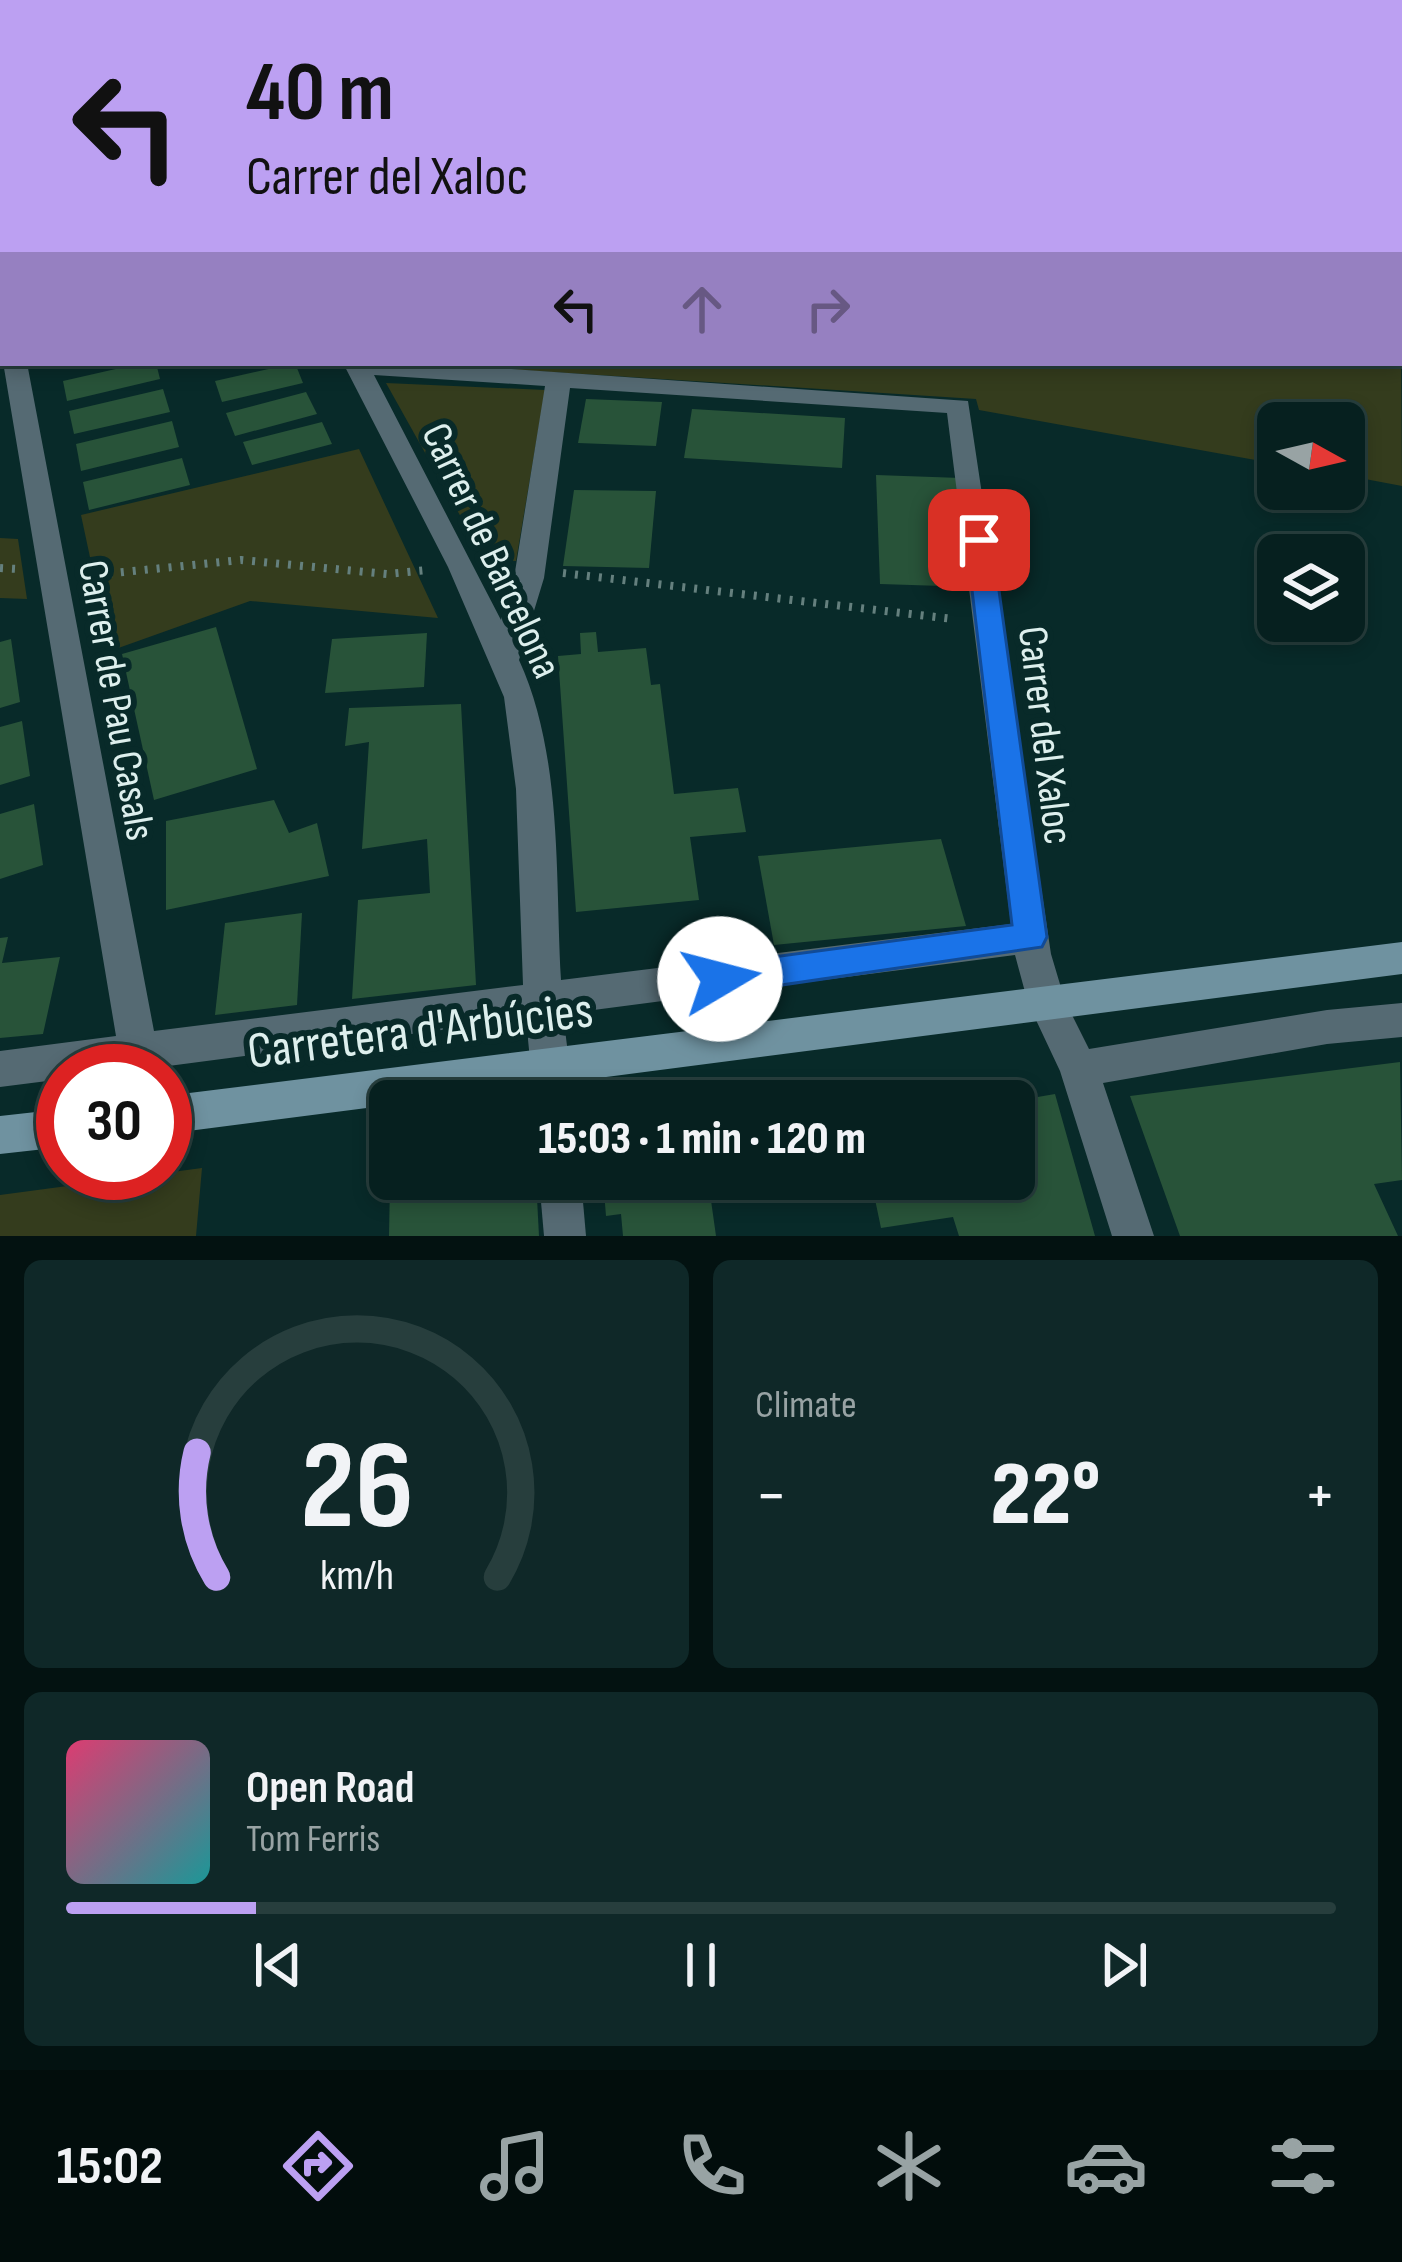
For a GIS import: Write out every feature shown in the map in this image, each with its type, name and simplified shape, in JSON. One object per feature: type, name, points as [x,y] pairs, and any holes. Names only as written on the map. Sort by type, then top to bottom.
[{"type":"street","name":"Carrer de Pau Casals","points":[[16,366],[137,1044]]},
{"type":"street","name":"Carrer de Barcelona","points":[[356,366],[462,567],[520,697],[533,789],[543,1003],[552,1080]]},
{"type":"street","points":[[380,366],[559,380],[529,569],[504,659]]},
{"type":"street","name":"Carrer del Xaloc","points":[[559,380],[959,406],[1030,937],[1047,1003],[1079,1069],[1133,1236]]},
{"type":"street","name":"Carretera d'Arbúcies","points":[[192,1045],[1030,937]]},
{"type":"street","name":"Carretera d'Arbúcies","points":[[576,1080],[1047,1003],[1402,958]]},
{"type":"street","points":[[1079,1069],[1327,1027],[1402,1020]]},
{"type":"street","name":"Carretera d'Arbúcies","points":[[0,1069],[36,1065]]},
{"type":"street","name":"Carretera d'Arbúcies","points":[[192,1113],[369,1099]]},
{"type":"street","points":[[0,1136],[36,1131]]},
{"type":"street","points":[[562,1200],[565,1236]]},
{"type":"path","points":[[0,568],[54,580],[241,560],[387,574],[462,567]]},
{"type":"path","points":[[529,569],[991,623]]},
{"type":"green space","points":[[458,366],[1401,366],[1402,486],[1365,479],[1365,402],[1257,402],[1257,460],[979,410],[976,399]]},
{"type":"green space","points":[[386,383],[545,390],[516,561],[485,560]]},
{"type":"green space","points":[[359,449],[438,618],[250,601],[110,651],[81,515]]},
{"type":"green space","points":[[0,538],[18,539],[27,599],[0,598]]},
{"type":"green space","points":[[202,1168],[196,1236],[0,1236],[0,1195],[36,1190],[36,1200],[192,1200],[192,1169]]},
{"type":"building","points":[[129,366],[157,366],[160,379],[67,401],[63,381]]},
{"type":"building","points":[[296,366],[303,383],[222,402],[215,381]]},
{"type":"building","points":[[163,389],[170,412],[74,434],[69,411]]},
{"type":"building","points":[[306,392],[317,414],[235,436],[226,413]]},
{"type":"building","points":[[586,399],[662,402],[656,446],[578,443]]},
{"type":"building","points":[[692,409],[845,418],[842,468],[684,458]]},
{"type":"building","points":[[172,421],[179,447],[81,471],[76,444]]},
{"type":"building","points":[[322,422],[332,444],[252,465],[243,442]]},
{"type":"building","points":[[182,458],[190,485],[89,510],[83,482]]},
{"type":"building","points":[[876,475],[961,478],[973,587],[880,584]]},
{"type":"building","points":[[574,490],[656,491],[649,568],[563,566]]},
{"type":"building","points":[[216,627],[257,769],[154,800],[122,654]]},
{"type":"building","points":[[596,632],[598,652],[646,648],[651,685],[660,684],[674,794],[738,788],[746,832],[690,837],[699,900],[576,912],[558,656],[581,654],[580,633]]},
{"type":"building","points":[[427,633],[424,687],[325,693],[332,639]]},
{"type":"building","points":[[11,639],[20,702],[0,708],[0,642]]},
{"type":"building","points":[[461,704],[476,985],[352,999],[358,900],[430,893],[427,839],[362,849],[369,742],[345,746],[349,708]]},
{"type":"building","points":[[22,721],[30,776],[0,785],[0,727]]},
{"type":"building","points":[[274,800],[289,833],[317,823],[329,876],[166,910],[166,821]]},
{"type":"building","points":[[34,804],[43,865],[0,879],[0,814]]},
{"type":"building","points":[[941,839],[966,926],[774,945],[758,856]]},
{"type":"building","points":[[302,913],[297,1005],[215,1015],[225,923]]},
{"type":"building","points":[[8,937],[2,963],[60,957],[43,1034],[0,1038],[0,938]]},
{"type":"building","points":[[1400,1062],[1402,1180],[1374,1184],[1398,1236],[1180,1236],[1130,1096]]},
{"type":"building","points":[[1055,1094],[1095,1236],[959,1236],[953,1217],[881,1228],[875,1200],[1035,1200],[1035,1097]]},
{"type":"building","points":[[390,1200],[537,1200],[539,1236],[389,1236]]},
{"type":"building","points":[[605,1200],[711,1200],[716,1236],[623,1236],[621,1214],[606,1216]]},
{"type":"route","points":[[720,979],[1030,937],[979,540]]}]
